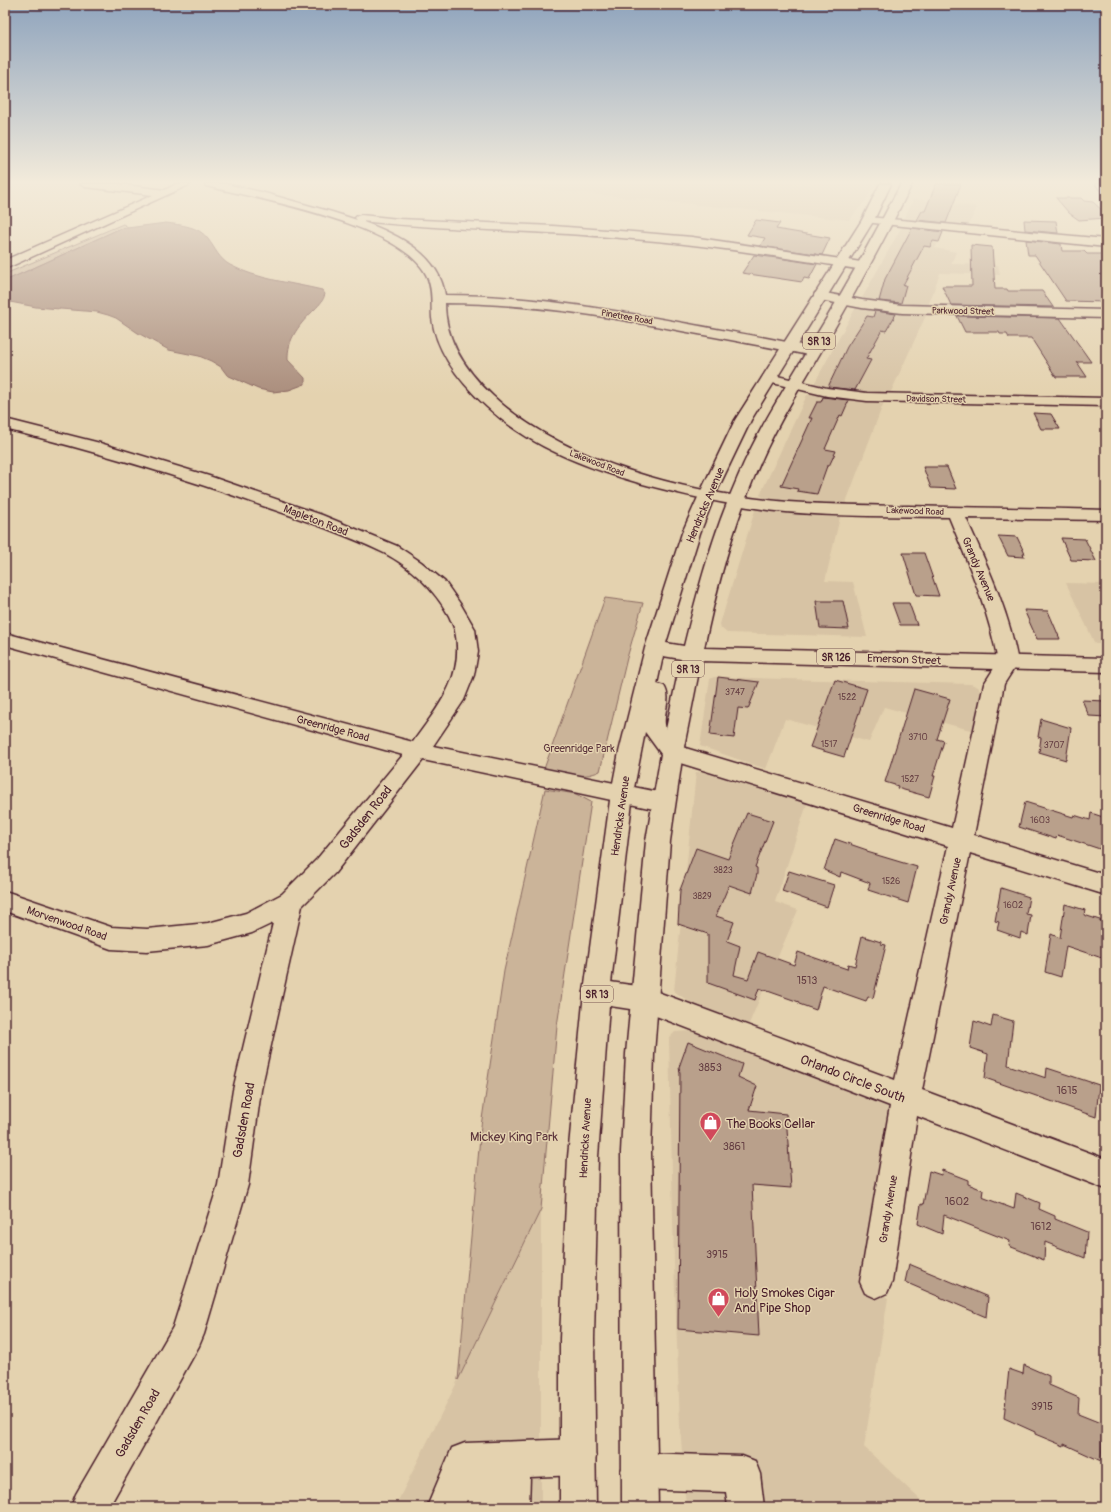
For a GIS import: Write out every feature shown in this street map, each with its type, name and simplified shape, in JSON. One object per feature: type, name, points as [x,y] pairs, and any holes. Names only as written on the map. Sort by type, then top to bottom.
[{"type":"street","points":[[5,265],[28,255]]},
{"type":"street","name":"Lakewood Road","points":[[417,255],[429,268],[437,288],[440,325],[451,354],[457,364],[479,391],[514,421],[547,442],[600,466],[636,478],[737,501],[826,509],[1106,515]]},
{"type":"street","points":[[789,255],[864,266]]},
{"type":"street","name":"Hendricks Avenue","points":[[578,1507],[577,1339],[583,1157],[597,992],[622,793],[654,654],[691,533],[707,495],[744,420],[768,378],[790,347],[847,255]]},
{"type":"street","name":"SR 13","points":[[640,1507],[636,1152],[640,1054],[658,840],[672,752],[707,589],[723,537],[737,501],[770,426],[870,255]]},
{"type":"street","name":"Parkwood Street","points":[[820,296],[902,309],[1106,314]]},
{"type":"street","name":"Pinetree Road","points":[[439,299],[483,299],[551,305],[638,318],[813,352]]},
{"type":"street","name":"Davidson Street","points":[[768,378],[827,392],[867,397],[1106,402]]},
{"type":"street","name":"Mapleton Road","points":[[5,424],[94,446],[211,482],[316,519],[391,550],[415,566],[438,586],[452,605],[465,629],[468,652],[464,675],[454,700],[418,751]]},
{"type":"street","name":"Grandy Avenue","points":[[876,1282],[906,1097],[994,684],[1008,662],[1006,644],[989,588],[955,512]]},
{"type":"street","name":"Greenridge Road","points":[[5,639],[418,751],[663,802]]},
{"type":"street","points":[[654,654],[658,696],[653,725],[657,736],[672,752]]},
{"type":"street","name":"Emerson Street","points":[[654,654],[1106,665]]},
{"type":"street","name":"Gadsden Road","points":[[89,1507],[187,1334],[232,1185],[247,1090],[291,901],[326,866],[418,751]]},
{"type":"street","name":"Greenridge Road","points":[[672,752],[1106,885]]},
{"type":"street","name":"Morvenwood Road","points":[[5,901],[111,938],[147,940],[183,938],[215,932],[252,922],[291,901]]},
{"type":"street","name":"Orlando Circle South","points":[[597,992],[644,999],[1106,1174]]},
{"type":"street","points":[[445,1507],[464,1461],[578,1457]]},
{"type":"street","points":[[485,1507],[502,1460]]},
{"type":"street","points":[[502,1460],[511,1507]]},
{"type":"street","points":[[640,1471],[742,1474],[746,1507]]},
{"type":"shaded area","points":[[63,255],[219,255],[226,263],[240,270],[275,280],[322,290],[325,294],[322,301],[304,320],[292,338],[288,352],[288,360],[305,378],[305,384],[289,390],[273,392],[258,389],[227,375],[221,367],[199,356],[169,350],[138,333],[116,318],[108,315],[97,312],[36,307],[5,301],[5,281]]},
{"type":"shaded area","points":[[886,255],[955,255],[951,264],[998,265],[1000,275],[940,273],[927,309],[861,300]]},
{"type":"shaded area","points":[[856,307],[927,313],[890,394],[834,390],[823,388],[814,384]]},
{"type":"shaded area","points":[[811,394],[885,399],[845,505],[777,502],[765,499],[760,495],[807,395]]},
{"type":"shaded area","points":[[774,508],[841,513],[825,581],[853,582],[867,637],[727,633],[721,628],[720,624],[755,510]]},
{"type":"shaded area","points":[[1066,583],[1106,584],[1106,644],[1095,644]]},
{"type":"shaded area","points":[[714,677],[971,684],[978,687],[981,691],[974,731],[884,707],[869,742],[785,719],[766,769],[700,746],[710,679]]},
{"type":"shaded area","points":[[696,772],[719,773],[808,801],[775,902],[798,910],[748,1026],[698,1008],[674,991]]},
{"type":"shaded area","points":[[690,1031],[713,1035],[899,1104],[869,1287],[888,1298],[864,1447],[928,1507],[686,1507],[680,1425],[674,1263],[669,1038],[675,1032]]},
{"type":"shaded area","points":[[541,1209],[541,1507],[395,1507],[458,1380]]},
{"type":"green space","points":[[51,255],[63,255],[5,281],[5,274]]},
{"type":"green space","name":"Greenridge Park","points":[[605,598],[643,603],[627,658],[600,771],[586,775],[572,775],[544,769]]},
{"type":"green space","name":"Mickey King Park","points":[[545,789],[576,794],[591,802],[557,1026],[541,1209],[458,1380],[481,1126],[504,971]]},
{"type":"building","points":[[754,255],[817,264],[809,279],[804,278],[802,282],[742,273]]},
{"type":"building","points":[[898,255],[919,255],[903,285],[906,285],[901,303],[879,301],[885,279]]},
{"type":"building","points":[[971,255],[993,255],[995,289],[1007,289],[1008,291],[1042,291],[1053,307],[951,305],[942,286],[972,286]]},
{"type":"building","points":[[1028,255],[1106,255],[1106,302],[1066,301],[1035,255]]},
{"type":"building","points":[[875,311],[896,314],[886,331],[882,330],[866,359],[871,360],[855,390],[828,387],[847,347],[867,316],[873,317]]},
{"type":"building","points":[[957,316],[1060,318],[1091,362],[1077,362],[1087,377],[1056,377],[1031,338],[1009,338],[1007,334],[1000,334],[999,332],[965,332]]},
{"type":"building","points":[[823,397],[849,400],[842,416],[840,415],[825,449],[836,451],[829,466],[827,466],[817,494],[797,491],[798,489],[781,486],[812,418],[809,418],[817,402],[821,402]]},
{"type":"building","points":[[1033,413],[1051,414],[1060,429],[1041,429]]},
{"type":"building","points":[[923,467],[947,467],[956,489],[931,488]]},
{"type":"building","points":[[998,536],[1017,537],[1025,554],[1023,554],[1024,557],[1008,556]]},
{"type":"building","points":[[1061,538],[1085,539],[1096,561],[1071,560]]},
{"type":"building","points":[[903,553],[924,553],[939,596],[916,595]]},
{"type":"building","points":[[816,601],[843,601],[849,629],[820,628]]},
{"type":"building","points":[[892,603],[909,603],[917,625],[900,625]]},
{"type":"building","points":[[1024,610],[1048,611],[1060,639],[1037,639]]},
{"type":"building","points":[[718,677],[759,682],[748,709],[738,708],[734,738],[710,735]]},
{"type":"building","points":[[835,680],[867,689],[844,757],[810,747]]},
{"type":"building","points":[[914,689],[950,699],[937,739],[944,741],[933,776],[935,776],[929,797],[897,788],[898,786],[885,782]]},
{"type":"building","points":[[1082,700],[1106,701],[1106,717],[1089,716]]},
{"type":"building","points":[[1041,719],[1071,728],[1066,760],[1039,752],[1041,738],[1038,737]]},
{"type":"building","points":[[1025,802],[1073,817],[1074,815],[1090,820],[1091,813],[1106,818],[1106,851],[1057,835],[1056,839],[1019,827]]},
{"type":"building","points":[[747,813],[773,821],[755,867],[757,868],[757,874],[752,893],[729,885],[716,916],[734,922],[727,941],[740,946],[734,975],[748,979],[758,952],[794,965],[798,952],[847,969],[848,964],[855,966],[862,936],[886,945],[873,998],[868,997],[866,1001],[823,986],[816,1010],[799,1004],[799,1002],[759,988],[755,1000],[708,983],[708,934],[678,924],[680,890],[696,848],[728,859]]},
{"type":"building","points":[[835,839],[867,850],[867,852],[917,867],[908,903],[868,890],[870,883],[841,872],[840,877],[824,870]]},
{"type":"building","points":[[789,871],[834,885],[827,907],[782,891]]},
{"type":"building","points":[[1001,888],[1029,897],[1026,914],[1031,915],[1028,935],[1021,932],[1020,938],[997,930],[999,922],[995,921]]},
{"type":"building","points":[[1065,904],[1085,910],[1084,915],[1106,922],[1106,931],[1102,958],[1066,946],[1061,977],[1045,972],[1051,934],[1060,938]]},
{"type":"building","points":[[993,1015],[1013,1021],[1008,1065],[1046,1078],[1047,1068],[1099,1085],[1096,1117],[985,1078],[988,1054],[970,1048],[974,1021],[991,1027]]},
{"type":"building","points":[[688,1042],[742,1064],[738,1077],[757,1086],[749,1110],[786,1114],[791,1188],[752,1185],[759,1336],[678,1329],[679,1067]]},
{"type":"building","points":[[942,1170],[968,1180],[968,1184],[983,1190],[982,1197],[1014,1209],[1016,1193],[1040,1203],[1039,1209],[1055,1216],[1055,1219],[1087,1232],[1085,1258],[1045,1242],[1044,1260],[1009,1246],[1010,1241],[944,1215],[942,1234],[918,1224],[929,1171],[941,1175]]},
{"type":"building","points":[[909,1264],[988,1297],[986,1317],[905,1282]]},
{"type":"building","points":[[1024,1365],[1049,1376],[1049,1385],[1079,1398],[1078,1414],[1103,1424],[1101,1461],[1064,1444],[1064,1446],[1035,1434],[1035,1432],[1004,1418],[1009,1369],[1023,1374]]},
{"type":"place","name":"The Books Cellar","points":[[711,1142]]},
{"type":"place","name":"Holy Smokes Cigar And Pipe Shop","points":[[718,1318]]}]
